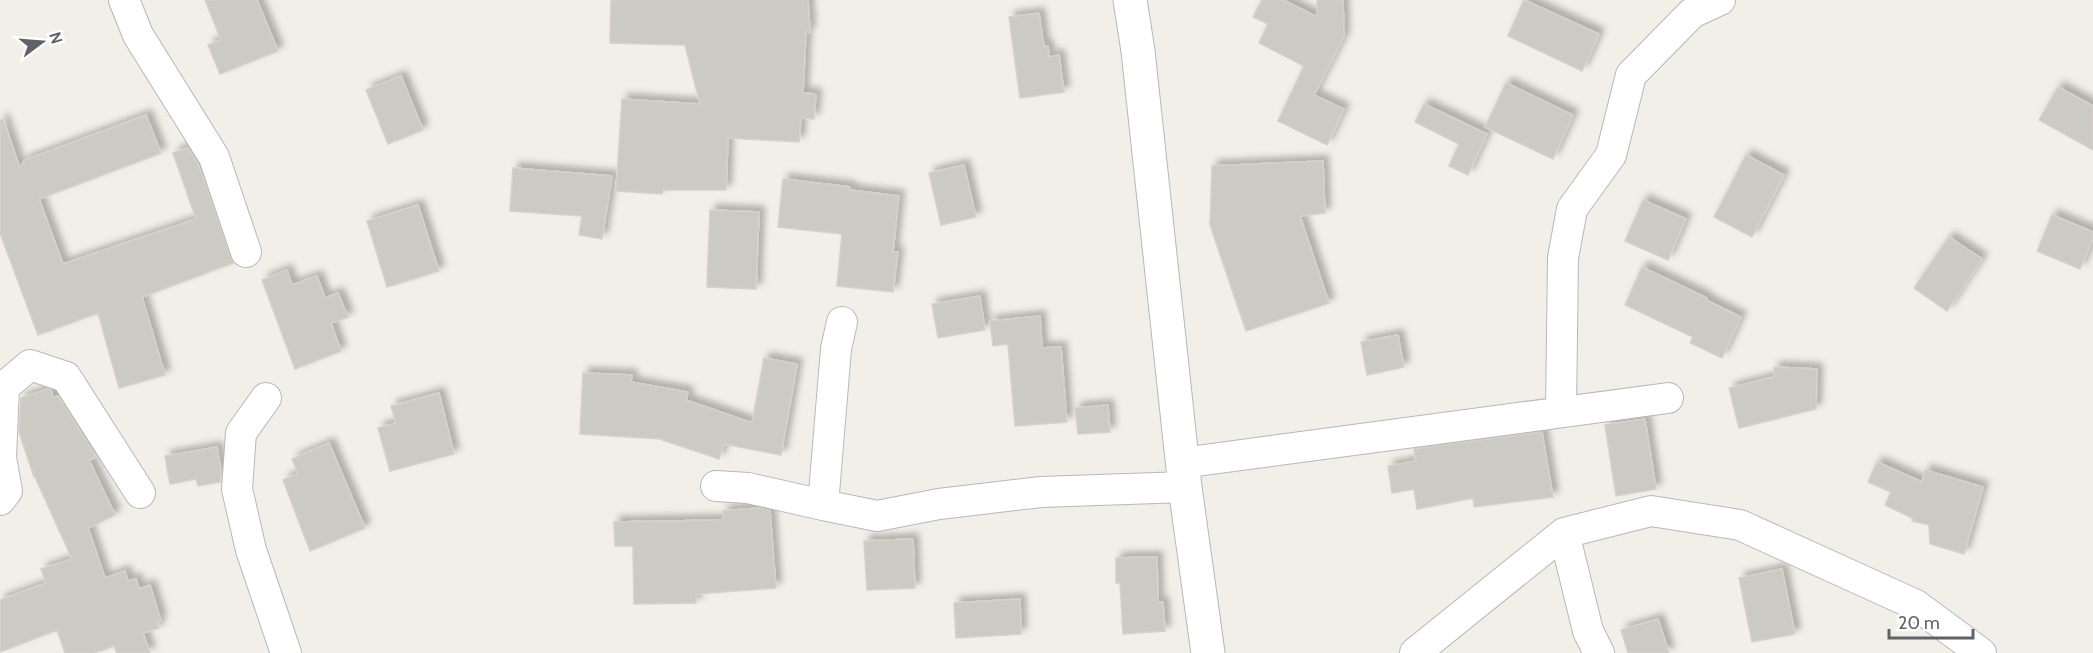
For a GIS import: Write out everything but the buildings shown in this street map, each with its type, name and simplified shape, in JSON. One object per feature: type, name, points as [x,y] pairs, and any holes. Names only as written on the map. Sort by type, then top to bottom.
[{"type":"street","points":[[124,0],[138,35],[214,157],[246,252]]},
{"type":"street","points":[[1130,0],[1139,62],[1184,475],[1208,653]]},
{"type":"street","points":[[1561,412],[1563,258],[1572,209],[1611,155],[1631,75],[1692,13],[1720,0]]},
{"type":"street","points":[[823,506],[836,349],[842,322]]},
{"type":"street","points":[[0,500],[8,491],[1,459],[4,387],[30,364],[66,376],[140,493]]},
{"type":"street","points":[[266,398],[241,433],[237,489],[251,550],[286,653]]},
{"type":"street","points":[[716,486],[748,488],[823,506],[878,516],[939,504],[1184,475],[1561,412],[1668,398]]},
{"type":"street","points":[[1415,653],[1564,533],[1651,511],[1740,525],[1916,605],[1981,653]]},
{"type":"street","points":[[1564,533],[1588,631],[1599,653]]}]
